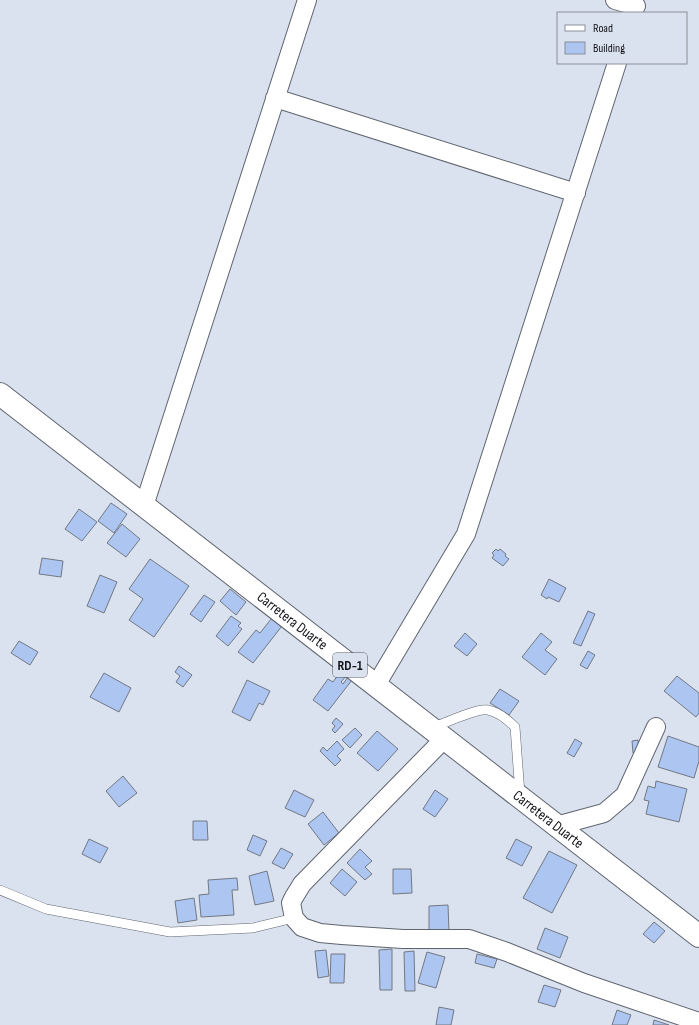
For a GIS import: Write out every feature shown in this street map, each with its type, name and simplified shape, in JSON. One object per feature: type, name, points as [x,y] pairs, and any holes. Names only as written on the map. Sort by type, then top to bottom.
[{"type":"main road","name":"Carretera Duarte","points":[[2,400],[144,506],[699,936]]},
{"type":"street","points":[[144,506],[307,0]]},
{"type":"street","points":[[615,0],[636,6]]},
{"type":"street","points":[[376,685],[466,534],[618,64]]},
{"type":"street","points":[[275,98],[576,193]]},
{"type":"street","points":[[556,826],[604,813],[625,795],[656,727]]},
{"type":"street","points":[[438,734],[302,884],[291,904],[294,918],[302,927],[320,933],[403,939],[469,939],[507,952],[584,983],[699,1022]]},
{"type":"lane","points":[[438,734],[480,710],[489,710],[508,720],[515,727],[520,798]]},
{"type":"lane","points":[[0,890],[46,908],[170,932],[253,928],[294,918]]},
{"type":"building","points":[[111,503],[127,514],[114,533],[98,521]]},
{"type":"building","points":[[79,509],[97,522],[82,541],[65,529]]},
{"type":"building","points":[[122,524],[140,539],[126,557],[107,543]]},
{"type":"building","points":[[496,549],[498,551],[500,549],[509,559],[503,566],[492,558],[494,555],[492,553]]},
{"type":"building","points":[[42,558],[63,561],[61,577],[39,574]]},
{"type":"building","points":[[150,559],[189,586],[154,637],[129,620],[143,599],[129,589]]},
{"type":"building","points":[[100,575],[117,582],[104,613],[87,606]]},
{"type":"building","points":[[549,579],[566,588],[559,602],[548,597],[547,599],[541,595]]},
{"type":"building","points":[[230,589],[246,602],[236,615],[220,601]]},
{"type":"building","points":[[204,595],[215,602],[201,622],[190,614]]},
{"type":"building","points":[[588,611],[595,614],[581,646],[573,643]]},
{"type":"building","points":[[231,616],[241,623],[238,626],[242,629],[228,646],[216,636]]},
{"type":"building","points":[[272,618],[282,626],[253,663],[238,652],[256,630],[260,633]]},
{"type":"building","points":[[465,633],[477,644],[467,656],[454,646]]},
{"type":"building","points":[[541,633],[552,642],[545,650],[557,659],[545,675],[522,657]]},
{"type":"building","points":[[19,641],[38,652],[30,665],[11,653]]},
{"type":"building","points":[[588,651],[595,655],[587,669],[580,665]]},
{"type":"building","points":[[179,666],[192,675],[183,687],[176,682],[180,676],[175,672]]},
{"type":"building","points":[[340,672],[346,676],[341,682],[343,684],[348,677],[352,680],[328,711],[313,700],[328,679],[333,682]]},
{"type":"building","points":[[104,673],[131,688],[119,712],[90,697]]},
{"type":"building","points":[[677,676],[699,693],[699,713],[696,717],[664,691]]},
{"type":"building","points":[[247,680],[270,691],[263,705],[259,703],[250,721],[232,712]]},
{"type":"building","points":[[500,689],[519,701],[509,715],[490,703]]},
{"type":"building","points":[[336,718],[343,724],[335,733],[332,730],[335,726],[332,723]]},
{"type":"building","points":[[355,728],[362,735],[350,748],[342,740]]},
{"type":"building","points":[[377,731],[398,749],[378,771],[357,753]]},
{"type":"building","points":[[668,736],[699,747],[699,761],[694,778],[658,767]]},
{"type":"building","points":[[575,739],[582,743],[574,757],[567,753]]},
{"type":"building","points":[[638,740],[639,753],[633,753],[632,741]]},
{"type":"building","points":[[337,741],[344,749],[337,756],[341,760],[335,766],[320,751],[323,747],[327,751]]},
{"type":"building","points":[[123,776],[137,793],[119,807],[106,791]]},
{"type":"building","points":[[656,781],[687,789],[679,822],[646,814],[649,801],[644,800],[648,786],[655,788]]},
{"type":"building","points":[[294,790],[314,800],[305,817],[285,808]]},
{"type":"building","points":[[435,790],[448,799],[435,817],[423,809]]},
{"type":"building","points":[[323,812],[339,833],[324,845],[308,824]]},
{"type":"building","points":[[193,821],[207,821],[208,840],[193,840]]},
{"type":"building","points":[[253,835],[267,841],[260,856],[247,850]]},
{"type":"building","points":[[89,839],[108,848],[100,863],[82,854]]},
{"type":"building","points":[[516,839],[532,847],[522,866],[506,858]]},
{"type":"building","points":[[281,848],[293,854],[284,869],[272,863]]},
{"type":"building","points":[[360,849],[372,861],[365,867],[372,874],[365,880],[347,863]]},
{"type":"building","points":[[549,851],[577,865],[552,913],[523,898]]},
{"type":"building","points":[[342,869],[357,882],[345,896],[330,883]]},
{"type":"building","points":[[393,869],[411,869],[412,893],[393,894]]},
{"type":"building","points":[[267,871],[274,901],[255,905],[249,876]]},
{"type":"building","points":[[237,878],[238,890],[232,890],[234,915],[201,917],[199,895],[209,894],[208,880]]},
{"type":"building","points":[[194,898],[197,920],[178,923],[175,901]]},
{"type":"building","points":[[448,905],[449,931],[429,931],[429,906]]},
{"type":"building","points":[[654,922],[665,931],[654,943],[643,934]]},
{"type":"building","points":[[545,928],[568,937],[560,958],[537,949]]},
{"type":"building","points":[[392,949],[392,990],[380,990],[379,950]]},
{"type":"building","points":[[326,950],[329,976],[318,978],[315,951]]},
{"type":"building","points":[[414,951],[415,991],[405,991],[404,952]]},
{"type":"building","points":[[427,952],[445,957],[436,988],[418,983]]},
{"type":"building","points":[[331,954],[345,954],[344,983],[330,983]]},
{"type":"building","points":[[477,954],[497,959],[494,968],[475,963]]},
{"type":"building","points":[[544,985],[561,990],[555,1007],[538,1002]]},
{"type":"building","points":[[439,1007],[454,1010],[451,1025],[436,1025]]},
{"type":"building","points":[[617,1010],[631,1015],[627,1025],[612,1025]]},
{"type":"building","points":[[654,1020],[669,1025],[653,1025]]}]
